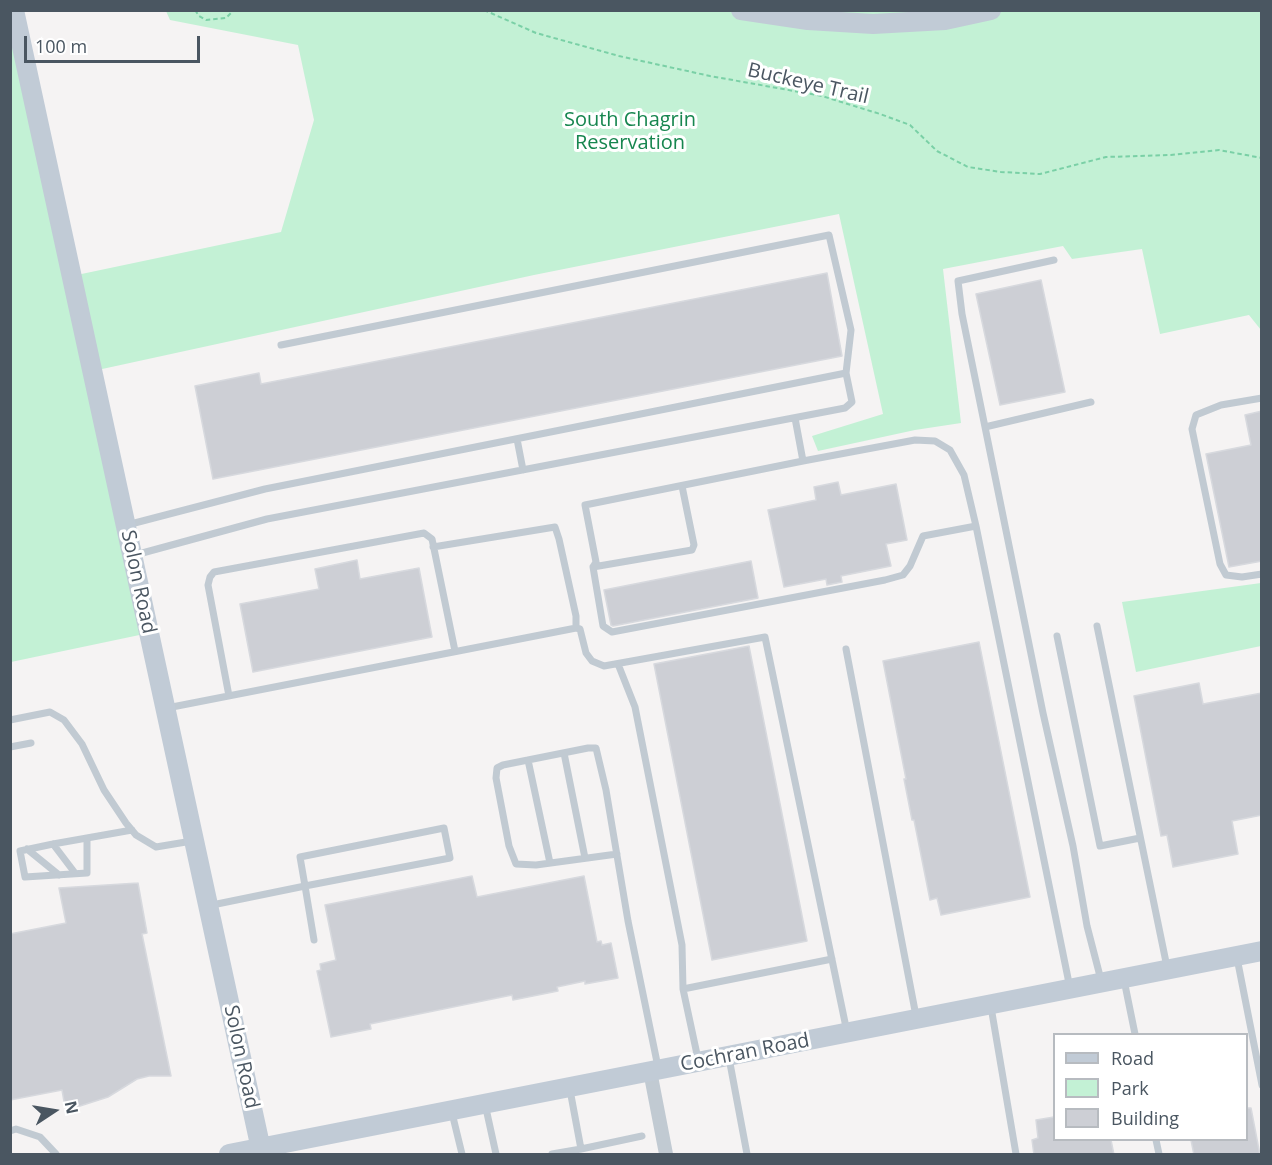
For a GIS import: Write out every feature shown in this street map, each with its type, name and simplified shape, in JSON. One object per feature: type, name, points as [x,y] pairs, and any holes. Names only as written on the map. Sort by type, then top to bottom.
[{"type":"street","name":"Solon Road","points":[[14,10],[261,1151]]},
{"type":"street","points":[[741,10],[808,20],[873,24],[945,20],[991,10]]},
{"type":"street","name":"Cochran Road","points":[[230,1155],[261,1151],[569,1087],[1262,951]]},
{"type":"street","points":[[654,1071],[666,1155]]},
{"type":"lane","points":[[132,556],[267,519],[845,408],[852,402],[846,373],[851,330],[829,235],[281,345]]},
{"type":"lane","points":[[1054,260],[958,281],[962,314],[984,427],[1101,982]]},
{"type":"lane","points":[[126,525],[265,489],[846,373]]},
{"type":"lane","points":[[1262,398],[1221,405],[1196,415],[1192,429],[1220,564],[1226,575],[1242,577],[1262,574]]},
{"type":"lane","points":[[984,427],[1090,402]]},
{"type":"lane","points":[[795,418],[803,461]]},
{"type":"lane","points":[[517,439],[523,470]]},
{"type":"lane","points":[[976,526],[923,537],[910,566],[903,575],[612,632],[603,626],[593,567],[597,562],[585,505],[915,440],[935,441],[950,450],[964,475],[976,526],[1070,988]]},
{"type":"lane","points":[[593,567],[692,550],[694,545],[682,486]]},
{"type":"lane","points":[[434,548],[555,527],[576,628]]},
{"type":"lane","points":[[229,696],[208,585],[214,572],[424,533],[432,539],[455,651]]},
{"type":"lane","points":[[1097,626],[1168,969]]},
{"type":"lane","points":[[165,708],[576,628],[580,629],[586,653],[592,661],[604,666],[765,637],[847,1033]]},
{"type":"lane","points":[[1057,636],[1100,846],[1140,838]]},
{"type":"lane","points":[[846,649],[916,1019]]},
{"type":"lane","points":[[618,664],[635,707],[682,945],[683,989],[698,1062]]},
{"type":"lane","points":[[10,720],[50,712],[64,720],[82,744],[104,790],[132,830],[150,845],[156,847],[193,840]]},
{"type":"lane","points":[[10,747],[31,743]]},
{"type":"lane","points":[[617,854],[550,863],[516,864],[509,846],[496,778],[497,768],[596,748],[606,790],[617,854],[654,1071]]},
{"type":"lane","points":[[564,753],[585,858]]},
{"type":"lane","points":[[528,760],[550,863]]},
{"type":"lane","points":[[208,906],[305,886],[450,858],[444,828],[300,857],[305,886],[314,940]]},
{"type":"lane","points":[[87,838],[87,873],[25,877],[20,851],[53,844],[132,830]]},
{"type":"lane","points":[[53,844],[75,873]]},
{"type":"lane","points":[[27,849],[59,874]]},
{"type":"lane","points":[[1236,956],[1262,1085]]},
{"type":"lane","points":[[683,989],[832,960]]},
{"type":"lane","points":[[1123,978],[1135,1033]]},
{"type":"lane","points":[[991,1004],[1016,1155]]},
{"type":"lane","points":[[728,1056],[747,1155]]},
{"type":"lane","points":[[569,1087],[581,1149]]},
{"type":"lane","points":[[485,1104],[496,1155]]},
{"type":"lane","points":[[452,1111],[462,1155]]},
{"type":"lane","points":[[10,1131],[16,1129],[40,1137],[56,1155]]},
{"type":"lane","points":[[552,1155],[642,1136]]},
{"type":"path","points":[[195,10],[206,20],[226,18],[234,10]]},
{"type":"path","name":"Buckeye Trail","points":[[484,10],[536,33],[619,56],[710,76],[822,96],[880,114],[910,125],[937,151],[968,167],[1040,174],[1106,157],[1171,155],[1219,150],[1262,158]]},
{"type":"green space","name":"South Chagrin Reservation","points":[[10,11],[72,276],[281,232],[314,120],[298,45],[170,20],[166,11],[1261,11],[1261,330],[1249,315],[1160,334],[1142,249],[1072,259],[1063,246],[943,269],[961,423],[915,430],[818,451],[812,436],[883,414],[839,214],[534,275],[93,371],[149,633],[11,662]]},
{"type":"green space","points":[[1261,583],[1261,646],[1136,672],[1122,602]]},
{"type":"building","points":[[827,273],[842,356],[213,479],[195,386],[259,373],[261,384]]},
{"type":"building","points":[[1041,280],[1065,392],[1000,405],[976,294]]},
{"type":"building","points":[[1262,411],[1262,561],[1229,567],[1206,454],[1251,445],[1245,415]]},
{"type":"building","points":[[838,482],[841,495],[896,484],[907,540],[886,544],[891,566],[841,576],[842,582],[827,585],[826,579],[784,587],[768,510],[816,500],[814,487]]},
{"type":"building","points":[[357,560],[360,579],[419,568],[432,637],[253,672],[240,604],[319,589],[315,569]]},
{"type":"building","points":[[751,561],[758,598],[611,625],[604,590]]},
{"type":"building","points":[[979,642],[1030,897],[941,915],[937,898],[930,900],[914,820],[912,820],[883,661]]},
{"type":"building","points":[[749,646],[807,941],[712,960],[654,664]]},
{"type":"building","points":[[1199,683],[1203,704],[1262,693],[1262,815],[1232,821],[1238,854],[1173,867],[1167,835],[1161,836],[1134,696]]},
{"type":"building","points":[[472,876],[477,897],[584,876],[597,942],[601,941],[602,945],[611,943],[618,978],[585,984],[585,981],[557,987],[558,991],[513,1000],[512,995],[370,1024],[371,1029],[331,1037],[317,971],[321,970],[320,964],[336,960],[325,905]]},
{"type":"building","points":[[138,883],[147,933],[142,934],[171,1076],[149,1076],[137,1079],[108,1097],[80,1106],[65,1107],[62,1090],[10,1100],[10,934],[66,923],[59,888]]},
{"type":"building","points":[[1248,1108],[1251,1108],[1260,1155],[1194,1155],[1191,1141],[1248,1141]]},
{"type":"building","points":[[1053,1117],[1053,1141],[1111,1141],[1114,1155],[1034,1155],[1032,1140],[1038,1138],[1036,1120]]}]
